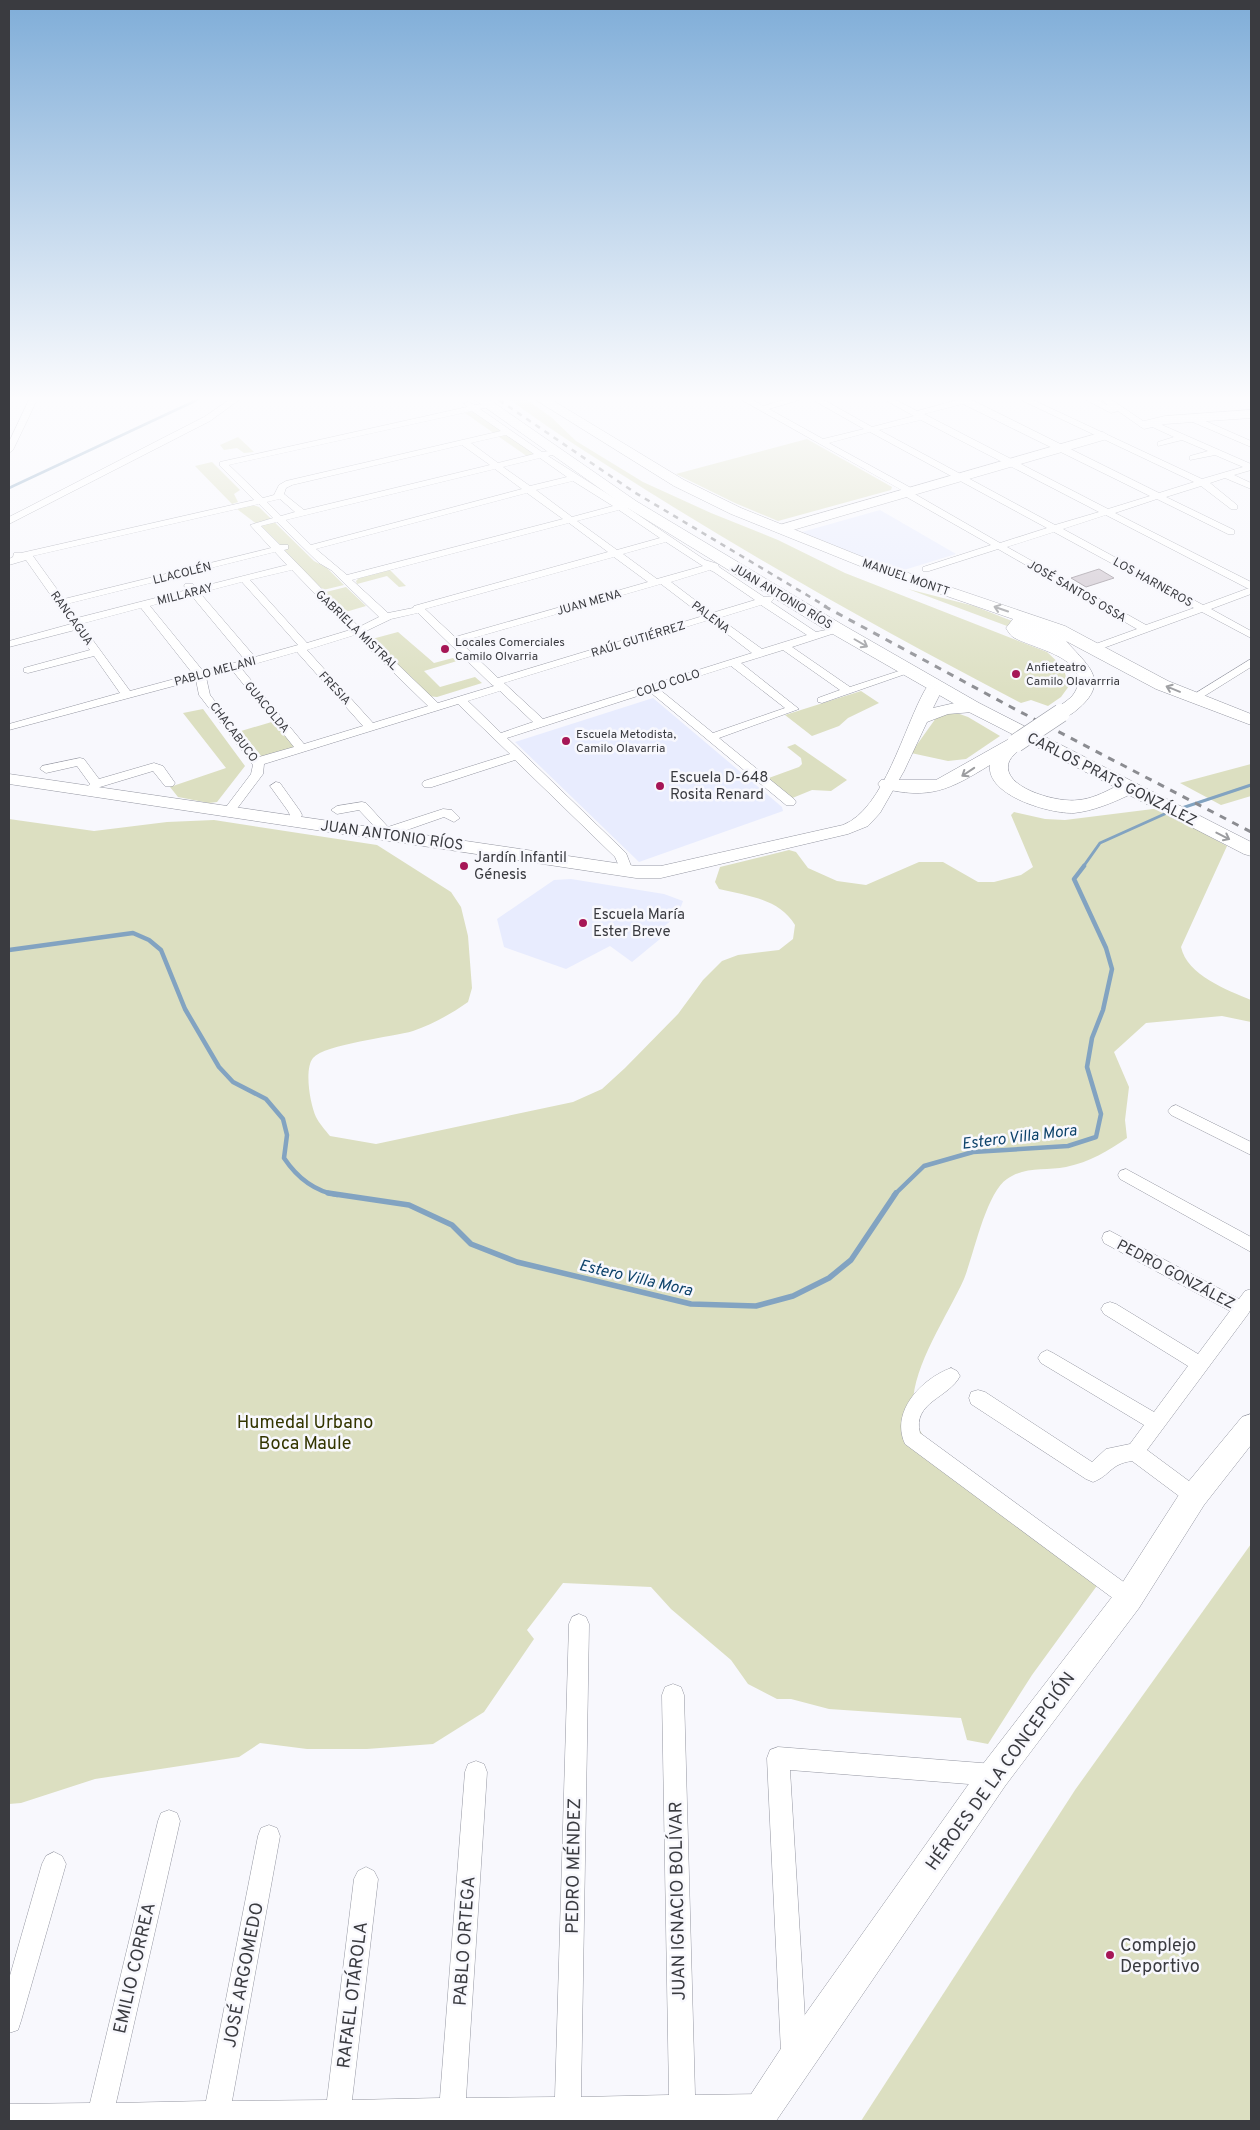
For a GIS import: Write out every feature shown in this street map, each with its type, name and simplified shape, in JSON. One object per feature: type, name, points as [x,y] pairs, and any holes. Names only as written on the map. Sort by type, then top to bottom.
[{"type":"main road","name":"JUAN ANTONIO RÍOS","points":[[616,499],[718,565],[780,595],[973,707]]},
{"type":"main road","name":"MANUEL MONTT","points":[[712,499],[736,511],[885,570],[1059,630],[1152,680],[1251,720]]},
{"type":"main road","points":[[888,784],[915,788],[943,785],[1013,745],[1080,700],[1086,685],[1082,668],[1066,652],[1018,633],[1014,628],[1015,625],[1024,617]]},
{"type":"main road","name":"CARLOS PRATS GONZÁLEZ","points":[[973,707],[1251,850]]},
{"type":"main road","points":[[1013,745],[1000,759],[1000,774],[1011,788],[1032,800],[1059,806],[1078,806],[1090,804],[1129,788]]},
{"type":"street","points":[[9,521],[51,499]]},
{"type":"street","points":[[9,562],[25,556],[265,499]]},
{"type":"street","points":[[284,499],[301,513]]},
{"type":"street","points":[[277,519],[358,499]]},
{"type":"street","name":"LLACOLÉN","points":[[61,603],[278,549],[306,546],[488,499]]},
{"type":"street","name":"PALENA","points":[[543,499],[616,553],[711,616],[760,653]]},
{"type":"street","points":[[615,499],[626,506],[667,539],[718,565],[763,600],[815,636]]},
{"type":"street","points":[[781,528],[882,499]]},
{"type":"street","name":"JOSÉ SANTOS OSSA","points":[[920,499],[1145,629]]},
{"type":"street","name":"LOS HARNEROS","points":[[1003,499],[1251,635]]},
{"type":"street","points":[[1084,499],[1251,586]]},
{"type":"street","points":[[926,569],[1147,499]]},
{"type":"street","points":[[1165,499],[1231,532]]},
{"type":"street","points":[[1224,499],[1234,507]]},
{"type":"street","name":"GABRIELA MISTRAL","points":[[258,501],[381,614],[388,616]]},
{"type":"street","points":[[345,579],[626,506]]},
{"type":"street","name":"GABRIELA MISTRAL","points":[[277,519],[254,525],[319,595],[436,707]]},
{"type":"street","name":"PABLO MELANI","points":[[9,727],[302,648],[358,631],[388,616],[667,539]]},
{"type":"street","points":[[9,552],[25,556]]},
{"type":"street","name":"RANCAGUA","points":[[25,556],[127,695]]},
{"type":"street","name":"JUAN MENA","points":[[452,641],[718,565]]},
{"type":"street","name":"MILLARAY","points":[[9,644],[144,605],[294,566]]},
{"type":"street","name":"GUACOLDA","points":[[178,574],[252,661]]},
{"type":"street","name":"FRESIA","points":[[244,579],[371,727]]},
{"type":"street","points":[[1094,648],[1251,591]]},
{"type":"street","name":"RAÚL GUTIÉRREZ","points":[[257,762],[460,700],[498,684],[780,595]]},
{"type":"street","name":"CHACABUCO","points":[[144,605],[200,675],[205,695],[257,762],[259,770],[229,811]]},
{"type":"street","points":[[418,609],[540,724]]},
{"type":"street","name":"COLO COLO","points":[[499,736],[837,629]]},
{"type":"street","points":[[784,646],[848,691]]},
{"type":"street","points":[[28,670],[96,652]]},
{"type":"street","points":[[711,737],[793,709],[732,662]]},
{"type":"street","points":[[1194,698],[1251,662]]},
{"type":"street","name":"GUACOLDA","points":[[234,666],[301,748]]},
{"type":"street","points":[[822,700],[910,670]]},
{"type":"street","name":"JUAN ANTONIO RÍOS","points":[[9,779],[93,787],[229,811],[628,871],[651,873],[671,871],[848,829],[862,822],[870,815],[888,784],[920,720],[930,693],[936,686]]},
{"type":"street","points":[[651,688],[790,802]]},
{"type":"street","points":[[460,700],[621,856],[628,871]]},
{"type":"street","points":[[920,720],[932,713],[958,706],[973,707]]},
{"type":"street","points":[[428,784],[518,755]]},
{"type":"street","points":[[46,769],[79,761],[93,787],[156,767],[169,783]]},
{"type":"street","points":[[276,786],[294,811],[296,815],[294,821]]},
{"type":"street","points":[[337,810],[362,806],[383,828],[384,834],[443,813],[448,813],[454,818]]},
{"type":"street","points":[[1176,1111],[1251,1149]]},
{"type":"street","points":[[1126,1175],[1251,1245]]},
{"type":"street","name":"PEDRO GONZÁLEZ","points":[[1110,1238],[1246,1303]]},
{"type":"street","points":[[978,1398],[1093,1473],[1113,1456],[1135,1452],[1246,1303]]},
{"type":"street","points":[[1110,1309],[1201,1364]]},
{"type":"street","points":[[1047,1358],[1157,1423]]},
{"type":"street","points":[[951,1376],[916,1405],[908,1429],[912,1438],[1129,1598]]},
{"type":"street","name":"HÉROES DE LA CONCEPCIÓN","points":[[760,2114],[795,2060],[994,1775],[1129,1598],[1194,1496],[1251,1425]]},
{"type":"street","points":[[1135,1452],[1194,1496]]},
{"type":"street","name":"PEDRO MÉNDEZ","points":[[568,2108],[579,1624]]},
{"type":"street","name":"JUAN IGNACIO BOLÍVAR","points":[[673,1695],[682,2106]]},
{"type":"street","points":[[795,2060],[778,1758],[994,1775]]},
{"type":"street","name":"PABLO ORTEGA","points":[[452,2110],[476,1772]]},
{"type":"street","name":"EMILIO CORREA","points":[[100,2116],[169,1821]]},
{"type":"street","name":"JOSÉ ARGOMEDO","points":[[217,2114],[269,1836]]},
{"type":"street","points":[[9,2021],[54,1864]]},
{"type":"street","name":"RAFAEL OTÁROLA","points":[[338,2112],[366,1879]]},
{"type":"street","points":[[9,2117],[682,2106],[760,2114]]},
{"type":"shaded area","points":[[880,510],[956,554],[904,570],[870,560],[802,532]]},
{"type":"shaded area","name":"Escuela D-648 Rosita Renard","points":[[653,698],[782,807],[783,811],[639,862],[515,742]]},
{"type":"shaded area","name":"Escuela María Ester Breve","points":[[571,879],[664,894],[683,901],[678,915],[662,928],[660,939],[632,962],[610,946],[566,969],[504,947],[497,919],[554,880]]},
{"type":"green space","points":[[228,499],[237,499],[238,502],[232,504]]},
{"type":"green space","points":[[661,499],[681,499],[778,540],[845,573],[1047,652],[1063,667],[1069,686],[1061,697],[1048,706],[1031,700],[1021,703],[878,626],[738,546]]},
{"type":"green space","points":[[728,499],[857,499],[778,521]]},
{"type":"green space","points":[[253,505],[259,507],[314,561],[327,568],[344,585],[323,590],[258,525],[237,509]]},
{"type":"green space","points":[[390,570],[406,586],[399,587],[387,576],[357,584],[356,581],[359,578]]},
{"type":"green space","points":[[346,587],[366,606],[342,613],[322,593]]},
{"type":"green space","points":[[908,589],[974,606],[1012,621],[1007,626]]},
{"type":"green space","points":[[398,632],[434,663],[453,658],[457,661],[424,671],[440,687],[475,677],[482,683],[437,697],[427,696],[372,639]]},
{"type":"green space","points":[[861,691],[879,703],[848,718],[839,726],[812,736],[785,715]]},
{"type":"green space","points":[[203,709],[245,766],[217,802],[209,803],[178,797],[170,787],[226,768],[183,713]]},
{"type":"green space","points":[[954,712],[968,717],[1000,736],[966,759],[948,761],[911,753],[936,718]]},
{"type":"green space","points":[[275,721],[296,747],[262,757],[241,731]]},
{"type":"green space","points":[[795,744],[847,780],[831,791],[812,790],[790,799],[766,779],[799,767],[802,764],[801,758],[787,747]]},
{"type":"green space","points":[[1251,764],[1251,796],[1221,805],[1180,783]]},
{"type":"green space","name":"Humedal Urbano Boca Maule","points":[[1153,809],[1161,810],[1227,846],[1181,947],[1191,966],[1199,973],[1220,986],[1251,1000],[1251,1022],[1222,1016],[1146,1023],[1114,1052],[1129,1087],[1125,1120],[1127,1138],[1106,1152],[1091,1159],[1066,1167],[1021,1172],[1007,1179],[1000,1186],[981,1225],[964,1279],[925,1357],[915,1390],[913,1412],[919,1429],[933,1449],[1104,1576],[1032,1675],[988,1744],[967,1740],[961,1718],[829,1709],[791,1699],[777,1699],[748,1684],[731,1660],[671,1609],[651,1587],[563,1583],[527,1630],[534,1639],[484,1712],[433,1744],[367,1749],[307,1749],[260,1743],[239,1757],[95,1779],[21,1803],[9,1804],[9,819],[94,831],[167,822],[214,820],[377,845],[451,892],[461,907],[468,936],[472,988],[468,1002],[442,1018],[413,1031],[331,1049],[320,1053],[310,1063],[308,1078],[312,1104],[316,1117],[324,1129],[330,1136],[376,1144],[573,1102],[602,1089],[678,1014],[703,980],[722,961],[738,955],[779,950],[793,939],[795,925],[780,909],[762,899],[719,889],[715,882],[720,867],[789,850],[796,852],[808,868],[837,881],[866,885],[919,862],[943,862],[978,882],[994,882],[1021,875],[1033,867],[1011,815],[1014,812],[1045,819],[1065,820]]},
{"type":"green space","name":"Complejo Deportivo","points":[[1251,1544],[1251,2121],[861,2121],[1075,1790]]},
{"type":"building","points":[[1099,569],[1114,578],[1086,587],[1071,578]]},
{"type":"waterway","name":"Estero Villa Mora","points":[[1179,809],[1251,785]]},
{"type":"waterway","name":"Estero Villa Mora","points":[[1083,867],[1100,843],[1169,812]]},
{"type":"waterway","name":"Estero Villa Mora","points":[[896,1193],[924,1166],[973,1152],[1068,1146],[1096,1137],[1101,1114],[1087,1067],[1092,1038],[1103,1010],[1112,969],[1106,948],[1074,879],[1084,866]]},
{"type":"waterway","name":"Estero Villa Mora","points":[[9,950],[133,933],[149,940],[161,950],[185,1009],[219,1067],[233,1082],[266,1099],[283,1119],[287,1135],[284,1158],[289,1165],[306,1182],[330,1193]]},
{"type":"waterway","name":"Estero Villa Mora","points":[[330,1193],[409,1205],[452,1225],[471,1244],[517,1262],[691,1304],[756,1306],[793,1296],[829,1278],[851,1260],[896,1193]]},
{"type":"waterway","name":"Estero Villa Mora","points":[[330,1193],[337,1195]]},
{"type":"railway","points":[[646,499],[827,607]]},
{"type":"railway","points":[[824,606],[1011,707],[1251,832]]},
{"type":"place","name":"Locales Comerciales Camilo Olvarria","points":[[445,649]]},
{"type":"place","name":"Anfieteatro Camilo Olavarrria","points":[[1016,674]]},
{"type":"place","name":"Escuela Metodista, Camilo Olavarria","points":[[566,741]]},
{"type":"place","name":"Escuela D-648 Rosita Renard","points":[[660,786]]},
{"type":"place","name":"Jardín Infantil Génesis","points":[[464,866]]},
{"type":"place","name":"Escuela María Ester Breve","points":[[583,923]]},
{"type":"place","name":"Complejo Deportivo","points":[[1110,1955]]}]
